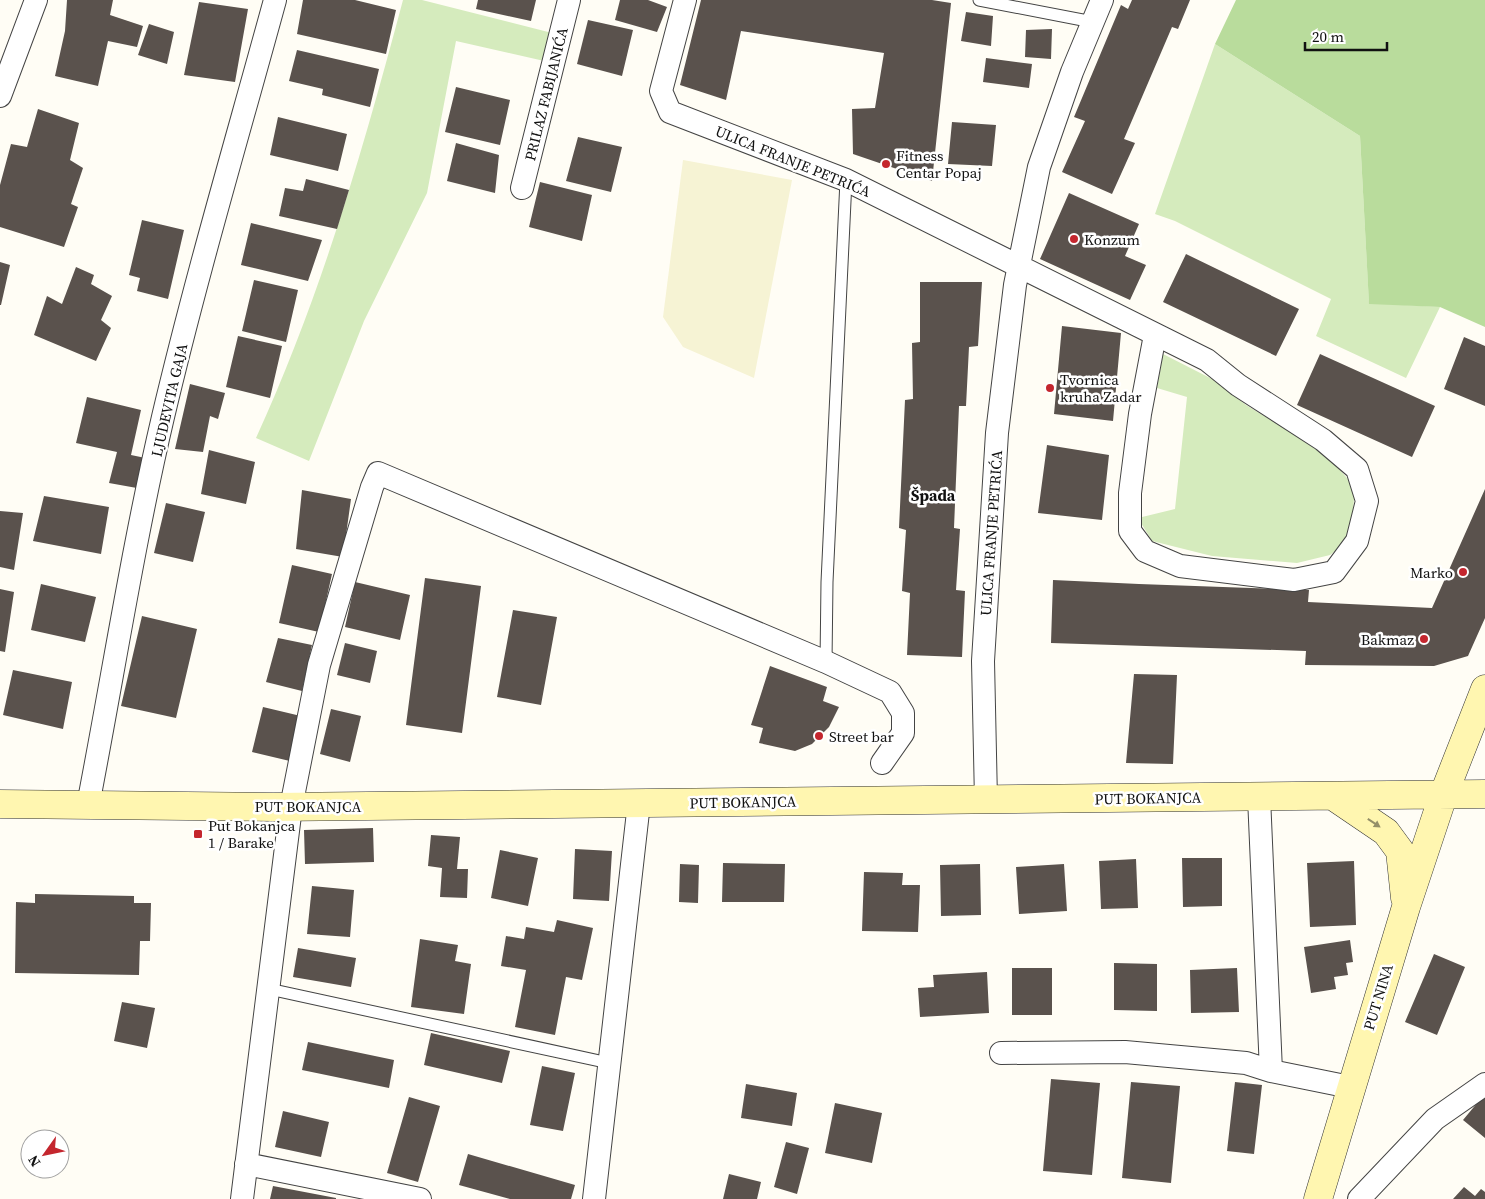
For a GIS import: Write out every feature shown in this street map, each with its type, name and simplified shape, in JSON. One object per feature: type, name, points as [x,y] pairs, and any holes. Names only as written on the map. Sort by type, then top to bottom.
[{"type":"main road","name":"PUT NINA","points":[[1318,1199],[1350,1087],[1406,906],[1443,796],[1485,689]]},
{"type":"main road","name":"PUT BOKANJCA","points":[[0,804],[291,807],[1443,796],[1485,794]]},
{"type":"main road","points":[[1333,796],[1386,832],[1400,851],[1406,906]]},
{"type":"street","points":[[0,96],[36,0]]},
{"type":"street","name":"LJUDEVITA GAJA","points":[[88,805],[163,418],[210,234],[275,0]]},
{"type":"street","name":"PRILAZ FABIJANIĆA","points":[[522,188],[569,0]]},
{"type":"street","name":"ULICA FRANJE PETRIĆA","points":[[685,0],[661,91],[670,112],[846,180],[1019,267]]},
{"type":"street","name":"ULICA FRANJE PETRIĆA","points":[[986,800],[983,661],[997,433],[1015,285],[1039,167],[1072,72],[1102,0]]},
{"type":"street","points":[[1019,267],[1206,360],[1238,385],[1323,440],[1357,470],[1367,501],[1357,541],[1334,572],[1294,580],[1180,566],[1145,552],[1130,530],[1130,493],[1140,414],[1155,335]]},
{"type":"street","points":[[242,1199],[291,807],[319,665],[372,487],[378,473],[826,662],[890,692],[903,713],[902,732],[882,763]]},
{"type":"street","points":[[1259,797],[1271,1071]]},
{"type":"street","points":[[594,1199],[639,803]]},
{"type":"street","points":[[1001,1053],[1125,1052],[1246,1063],[1271,1071],[1350,1087]]},
{"type":"street","points":[[1360,1199],[1435,1119],[1485,1084]]},
{"type":"street","points":[[246,1164],[420,1199]]},
{"type":"lane","points":[[979,0],[1093,22]]},
{"type":"lane","points":[[826,662],[828,572],[846,180]]},
{"type":"lane","points":[[268,989],[609,1063]]},
{"type":"shaded area","points":[[683,160],[792,180],[754,378],[683,347],[663,317]]},
{"type":"green space","points":[[403,0],[422,0],[560,35],[553,63],[456,41],[427,193],[364,321],[309,461],[256,438],[301,331],[321,277],[356,167]]},
{"type":"green space","points":[[1236,0],[1485,0],[1485,327],[1440,307],[1369,304],[1360,136],[1215,44]]},
{"type":"green space","points":[[1215,44],[1360,136],[1369,303],[1440,307],[1406,378],[1316,336],[1331,299],[1175,221],[1155,214]]},
{"type":"green space","points":[[1163,354],[1214,380],[1246,405],[1294,434],[1331,460],[1355,487],[1353,511],[1346,542],[1330,555],[1297,563],[1212,556],[1152,541],[1138,518],[1175,509],[1187,397],[1157,388]]},
{"type":"building","points":[[67,0],[113,0],[110,15],[143,26],[137,47],[108,41],[98,86],[55,76],[65,31]]},
{"type":"building","points":[[303,0],[355,0],[396,10],[386,54],[297,34]]},
{"type":"building","points":[[478,0],[536,0],[531,21],[476,9]]},
{"type":"building","points":[[620,0],[648,0],[667,7],[657,32],[615,20]]},
{"type":"building","points":[[701,0],[932,0],[951,3],[932,181],[853,154],[852,109],[875,108],[884,53],[741,31],[726,100],[680,85]]},
{"type":"building","points":[[1132,0],[1190,0],[1178,29],[1172,27],[1124,139],[1135,143],[1112,194],[1062,172],[1085,121],[1074,117],[1121,5],[1128,9]]},
{"type":"building","points":[[199,2],[248,9],[235,82],[184,75]]},
{"type":"building","points":[[966,12],[993,16],[991,46],[961,41]]},
{"type":"building","points":[[588,20],[633,30],[622,76],[577,64]]},
{"type":"building","points":[[149,24],[174,32],[167,64],[138,55]]},
{"type":"building","points":[[1052,29],[1051,59],[1025,57],[1026,30]]},
{"type":"building","points":[[297,50],[379,69],[370,107],[322,95],[323,89],[289,81]]},
{"type":"building","points":[[986,58],[1032,64],[1029,88],[983,82]]},
{"type":"building","points":[[456,87],[510,100],[500,145],[445,132]]},
{"type":"building","points":[[38,109],[79,123],[70,160],[83,168],[71,204],[78,207],[64,247],[0,227],[0,185],[11,144],[27,147]]},
{"type":"building","points":[[278,117],[347,134],[338,171],[270,155]]},
{"type":"building","points":[[952,122],[996,125],[992,166],[948,164]]},
{"type":"building","points":[[578,137],[622,147],[611,192],[566,181]]},
{"type":"building","points":[[456,143],[499,155],[495,193],[447,181]]},
{"type":"building","points":[[306,179],[349,190],[337,229],[279,216],[285,188],[303,191]]},
{"type":"building","points":[[540,182],[592,195],[582,241],[529,227]]},
{"type":"building","points":[[1069,193],[1139,224],[1125,256],[1146,265],[1130,300],[1040,259]]},
{"type":"building","points":[[142,220],[184,230],[168,299],[137,291],[140,278],[129,275]]},
{"type":"building","points":[[251,223],[322,240],[308,281],[241,265]]},
{"type":"building","points":[[1186,254],[1299,309],[1276,356],[1163,302]]},
{"type":"building","points":[[0,262],[10,265],[1,305],[0,305]]},
{"type":"building","points":[[76,267],[94,275],[91,284],[112,296],[101,320],[111,328],[96,361],[34,335],[47,296],[62,304]]},
{"type":"building","points":[[254,280],[298,290],[286,342],[242,331]]},
{"type":"building","points":[[920,282],[982,282],[978,346],[969,347],[966,406],[959,406],[954,528],[960,529],[956,590],[965,591],[962,657],[907,655],[910,593],[902,591],[906,530],[899,528],[905,400],[913,399],[912,343],[920,342]]},
{"type":"building","points":[[1062,326],[1121,333],[1113,421],[1054,414]]},
{"type":"building","points":[[238,336],[282,346],[270,398],[226,387]]},
{"type":"building","points":[[1464,337],[1485,346],[1485,406],[1444,389]]},
{"type":"building","points":[[1320,354],[1435,406],[1412,457],[1297,405]]},
{"type":"building","points":[[190,384],[225,393],[218,419],[210,416],[203,452],[175,449]]},
{"type":"building","points":[[87,397],[141,410],[131,455],[155,460],[148,490],[109,483],[117,452],[76,443]]},
{"type":"building","points":[[1047,445],[1109,455],[1102,520],[1038,513]]},
{"type":"building","points":[[209,450],[255,462],[246,504],[201,494]]},
{"type":"building","points":[[1485,489],[1485,618],[1468,656],[1434,666],[1305,665],[1306,651],[1051,643],[1053,580],[1309,590],[1308,602],[1432,608]]},
{"type":"building","points":[[302,490],[351,499],[343,557],[296,549]]},
{"type":"building","points":[[44,496],[109,507],[101,554],[33,541]]},
{"type":"building","points":[[166,503],[205,512],[193,562],[154,553]]},
{"type":"building","points":[[0,511],[23,513],[14,570],[0,567]]},
{"type":"building","points":[[292,565],[332,574],[319,632],[279,623]]},
{"type":"building","points":[[425,578],[481,586],[462,733],[406,725]]},
{"type":"building","points":[[355,582],[410,595],[400,640],[345,627]]},
{"type":"building","points":[[41,584],[96,597],[85,642],[31,630]]},
{"type":"building","points":[[0,589],[14,592],[5,652],[0,651]]},
{"type":"building","points":[[513,610],[557,617],[541,705],[497,697]]},
{"type":"building","points":[[142,616],[197,629],[176,718],[121,706]]},
{"type":"building","points":[[278,638],[312,645],[302,691],[266,682]]},
{"type":"building","points":[[345,643],[377,651],[370,683],[337,675]]},
{"type":"building","points":[[770,666],[827,687],[823,701],[839,707],[829,727],[812,744],[795,751],[759,743],[763,728],[751,725]]},
{"type":"building","points":[[13,670],[72,682],[63,729],[3,715]]},
{"type":"building","points":[[1134,674],[1177,675],[1173,764],[1126,763]]},
{"type":"building","points":[[263,707],[305,717],[294,762],[252,752]]},
{"type":"building","points":[[331,709],[361,716],[350,762],[320,754]]},
{"type":"building","points":[[373,828],[374,862],[305,864],[304,830]]},
{"type":"building","points":[[431,835],[460,837],[457,869],[468,869],[467,898],[440,897],[442,868],[428,866]]},
{"type":"building","points":[[575,849],[612,851],[609,901],[573,899]]},
{"type":"building","points":[[500,850],[538,858],[528,906],[491,898]]},
{"type":"building","points":[[1182,858],[1222,858],[1222,906],[1183,907]]},
{"type":"building","points":[[1136,859],[1138,908],[1101,909],[1099,861]]},
{"type":"building","points":[[1354,861],[1356,925],[1310,927],[1307,863]]},
{"type":"building","points":[[723,863],[785,864],[784,902],[722,902]]},
{"type":"building","points":[[680,864],[699,865],[698,903],[679,902]]},
{"type":"building","points":[[980,864],[981,915],[941,916],[940,865]]},
{"type":"building","points":[[1064,864],[1067,911],[1019,914],[1016,867]]},
{"type":"building","points":[[864,872],[903,873],[902,885],[920,885],[918,932],[862,931]]},
{"type":"building","points":[[312,886],[354,890],[350,937],[307,934]]},
{"type":"building","points":[[35,894],[134,896],[134,903],[151,903],[150,941],[140,941],[139,975],[15,973],[16,902],[35,903]]},
{"type":"building","points":[[557,920],[593,928],[582,980],[566,977],[555,1035],[515,1027],[526,970],[501,966],[506,936],[524,939],[526,927],[554,932]]},
{"type":"building","points":[[420,939],[458,945],[455,961],[471,964],[464,1014],[411,1007]]},
{"type":"building","points":[[1350,940],[1353,962],[1346,963],[1348,975],[1334,977],[1336,989],[1311,993],[1304,947]]},
{"type":"building","points":[[298,948],[356,958],[351,987],[293,977]]},
{"type":"building","points":[[1434,954],[1465,967],[1437,1035],[1405,1022]]},
{"type":"building","points":[[1114,963],[1157,964],[1157,1011],[1114,1010]]},
{"type":"building","points":[[1012,968],[1052,968],[1052,1015],[1012,1015]]},
{"type":"building","points":[[1237,968],[1239,1012],[1191,1013],[1190,970]]},
{"type":"building","points":[[987,972],[989,1013],[920,1017],[918,988],[934,987],[933,975]]},
{"type":"building","points":[[122,1002],[155,1008],[147,1048],[114,1041]]},
{"type":"building","points":[[431,1033],[510,1051],[502,1083],[424,1065]]},
{"type":"building","points":[[308,1042],[394,1060],[389,1088],[302,1070]]},
{"type":"building","points":[[542,1066],[575,1073],[563,1131],[530,1125]]},
{"type":"building","points":[[1051,1079],[1100,1083],[1092,1175],[1043,1171]]},
{"type":"building","points":[[1131,1082],[1180,1086],[1171,1183],[1122,1178]]},
{"type":"building","points":[[1235,1082],[1262,1085],[1254,1154],[1227,1151]]},
{"type":"building","points":[[746,1084],[797,1093],[792,1126],[741,1118]]},
{"type":"building","points":[[1483,1096],[1485,1098],[1485,1138],[1463,1120]]},
{"type":"building","points":[[409,1097],[440,1106],[418,1182],[387,1173]]},
{"type":"building","points":[[835,1103],[882,1113],[872,1163],[825,1153]]},
{"type":"building","points":[[283,1111],[329,1122],[321,1157],[275,1147]]},
{"type":"building","points":[[786,1142],[809,1148],[797,1194],[774,1187]]},
{"type":"building","points":[[468,1154],[575,1185],[571,1199],[510,1199],[459,1185]]},
{"type":"building","points":[[729,1174],[761,1182],[757,1199],[723,1199]]},
{"type":"building","points":[[273,1186],[336,1198],[336,1199],[270,1199]]},
{"type":"building","points":[[1464,1187],[1475,1196],[1481,1189],[1485,1192],[1485,1199],[1453,1199]]},
{"type":"place","name":"Fitness Centar Popaj","points":[[886,164]]},
{"type":"place","name":"Konzum","points":[[1074,239]]},
{"type":"place","name":"Tvornica kruha Zadar","points":[[1050,388]]},
{"type":"place","name":"Marko","points":[[1463,572]]},
{"type":"place","name":"Bakmaz","points":[[1424,639]]},
{"type":"place","name":"Street bar","points":[[819,736]]},
{"type":"place","name":"Put Bokanjca 1 / Barake","points":[[198,834]]},
{"type":"district","name":"Špada","points":[[933,495]]}]
